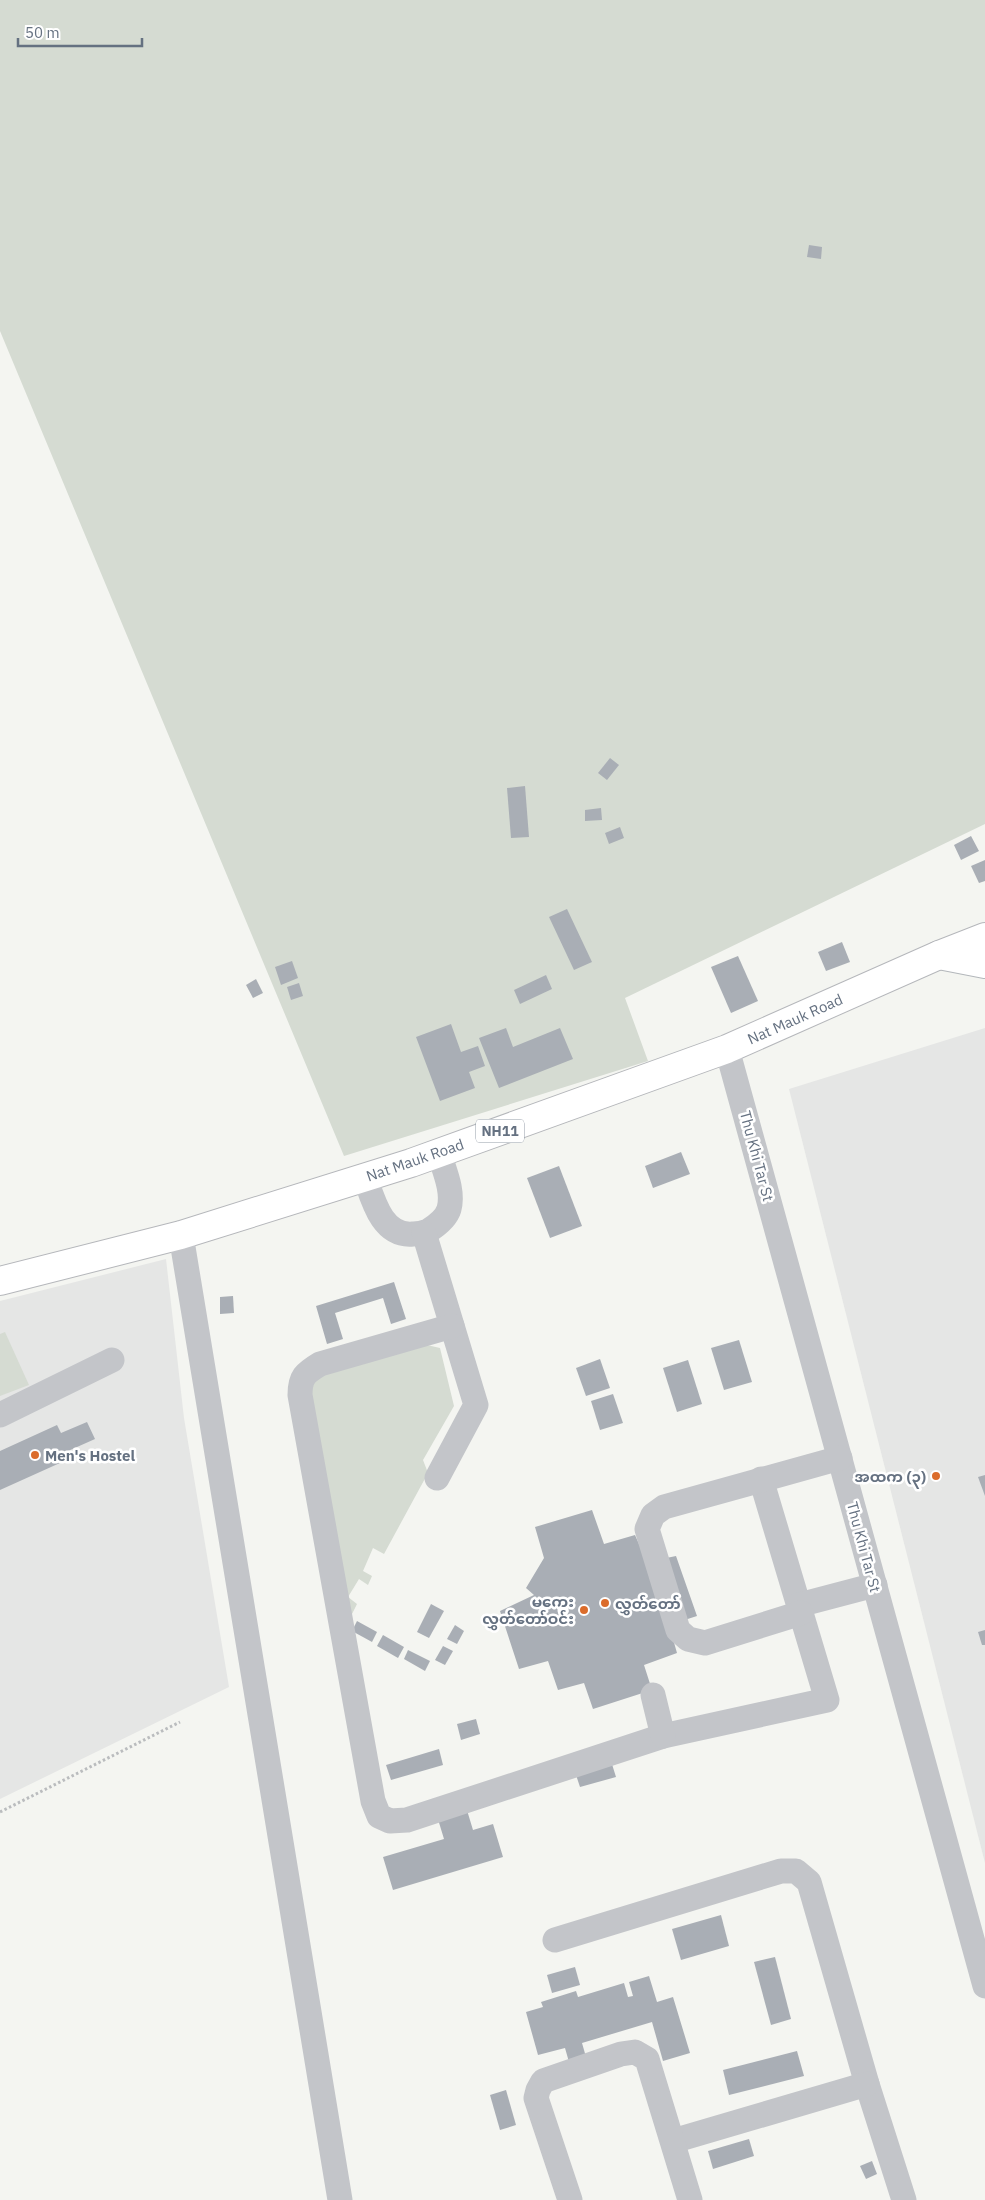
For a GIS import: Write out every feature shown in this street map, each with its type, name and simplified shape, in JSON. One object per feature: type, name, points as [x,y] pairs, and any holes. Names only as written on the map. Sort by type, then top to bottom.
[{"type":"main road","name":"Nat Mauk Road","points":[[0,1281],[181,1235],[439,1153],[727,1050],[939,955],[985,937]]},
{"type":"main road","points":[[939,955],[985,964]]},
{"type":"street","name":"Thu Khi Tar St","points":[[727,1050],[985,1986]]},
{"type":"street","points":[[364,1177],[378,1213],[390,1228],[406,1235],[424,1233],[438,1224],[449,1210],[450,1192],[439,1153]]},
{"type":"street","points":[[424,1233],[476,1405],[437,1478]]},
{"type":"street","points":[[181,1235],[340,2200]]},
{"type":"street","points":[[452,1326],[320,1364],[308,1371],[300,1382],[300,1395],[373,1801],[379,1816],[390,1821],[407,1820],[663,1736],[827,1700],[761,1479]]},
{"type":"street","points":[[0,1415],[112,1360]]},
{"type":"street","points":[[840,1458],[664,1507],[653,1515],[647,1528],[678,1630],[688,1639],[705,1643],[800,1609],[875,1585]]},
{"type":"street","points":[[653,1695],[663,1736]]},
{"type":"street","points":[[554,1940],[781,1871],[796,1871],[809,1882],[867,2084],[904,2200]]},
{"type":"street","points":[[570,2200],[536,2098],[538,2090],[543,2081],[621,2054],[634,2052],[647,2059],[690,2200]]},
{"type":"street","points":[[673,2141],[867,2084]]},
{"type":"path","points":[[0,1812],[180,1722]]},
{"type":"shaded area","points":[[0,0],[985,0],[985,824],[625,998],[648,1061],[344,1156],[0,331]]},
{"type":"shaded area","name":"အထက (၃)","points":[[985,1028],[985,1863],[789,1089]]},
{"type":"shaded area","points":[[166,1259],[184,1418],[229,1687],[0,1799],[0,1301]]},
{"type":"shaded area","points":[[5,1332],[29,1385],[0,1396],[0,1334]]},
{"type":"shaded area","points":[[427,1345],[440,1348],[454,1406],[423,1460],[428,1473],[384,1554],[373,1548],[363,1571],[372,1576],[368,1585],[359,1579],[348,1597],[357,1604],[352,1614],[347,1614],[311,1393],[312,1384],[320,1375]]},
{"type":"building","points":[[809,245],[822,247],[821,259],[807,257]]},
{"type":"building","points":[[610,758],[619,765],[607,780],[598,773]]},
{"type":"building","points":[[525,786],[529,837],[511,838],[507,788]]},
{"type":"building","points":[[601,808],[602,820],[585,821],[585,810]]},
{"type":"building","points":[[620,827],[624,838],[609,844],[605,833]]},
{"type":"building","points":[[971,836],[979,851],[961,860],[954,845]]},
{"type":"building","points":[[985,860],[985,881],[979,883],[971,866]]},
{"type":"building","points":[[567,909],[592,962],[574,970],[549,917]]},
{"type":"building","points":[[842,942],[850,962],[826,971],[818,952]]},
{"type":"building","points":[[738,956],[758,1001],[731,1013],[711,967]]},
{"type":"building","points":[[292,961],[298,978],[281,985],[275,967]]},
{"type":"building","points":[[546,975],[552,989],[520,1004],[514,990]]},
{"type":"building","points":[[256,979],[263,993],[253,998],[246,985]]},
{"type":"building","points":[[299,983],[303,996],[291,1000],[287,987]]},
{"type":"building","points":[[451,1024],[461,1052],[478,1046],[485,1066],[469,1072],[475,1088],[440,1101],[416,1037]]},
{"type":"building","points":[[506,1028],[513,1047],[560,1028],[573,1059],[499,1088],[479,1038]]},
{"type":"building","points":[[681,1152],[690,1174],[653,1188],[645,1166]]},
{"type":"building","points":[[559,1166],[582,1226],[550,1238],[527,1178]]},
{"type":"building","points":[[394,1282],[406,1319],[391,1324],[383,1298],[335,1313],[343,1339],[327,1344],[316,1306]]},
{"type":"building","points":[[233,1296],[234,1313],[220,1314],[220,1297]]},
{"type":"building","points":[[739,1340],[752,1382],[724,1390],[711,1348]]},
{"type":"building","points":[[600,1359],[610,1388],[586,1396],[576,1368]]},
{"type":"building","points":[[688,1360],[702,1404],[677,1412],[663,1368]]},
{"type":"building","points":[[613,1394],[623,1423],[600,1430],[591,1401]]},
{"type":"building","name":"Men's Hostel","points":[[87,1422],[95,1439],[68,1451],[71,1458],[0,1490],[0,1451],[57,1425],[61,1433]]},
{"type":"building","points":[[985,1475],[985,1496],[978,1477]]},
{"type":"building","name":"လွှတ်တော်","points":[[592,1510],[604,1544],[635,1535],[647,1562],[676,1556],[697,1616],[669,1625],[677,1653],[644,1665],[652,1690],[593,1709],[584,1683],[558,1690],[548,1661],[519,1669],[500,1611],[534,1595],[526,1588],[544,1558],[535,1527]]},
{"type":"building","points":[[431,1604],[444,1611],[429,1638],[417,1632]]},
{"type":"building","points":[[357,1621],[377,1632],[372,1642],[352,1631]]},
{"type":"building","points":[[455,1625],[464,1631],[457,1644],[447,1639]]},
{"type":"building","points":[[985,1630],[985,1645],[982,1645],[978,1632]]},
{"type":"building","points":[[383,1635],[404,1647],[398,1658],[377,1646]]},
{"type":"building","points":[[443,1646],[453,1651],[445,1665],[435,1660]]},
{"type":"building","points":[[408,1650],[430,1661],[425,1671],[404,1659]]},
{"type":"building","points":[[476,1719],[480,1734],[461,1740],[457,1724]]},
{"type":"building","points":[[439,1749],[443,1765],[391,1780],[386,1765]]},
{"type":"building","points":[[611,1761],[616,1777],[580,1787],[575,1772]]},
{"type":"building","points":[[466,1807],[473,1830],[493,1824],[503,1857],[393,1890],[383,1857],[444,1839],[437,1816]]},
{"type":"building","points":[[721,1915],[729,1946],[681,1960],[672,1929]]},
{"type":"building","points":[[775,1957],[791,2019],[771,2025],[754,1962]]},
{"type":"building","points":[[575,1967],[580,1985],[552,1993],[547,1975]]},
{"type":"building","points":[[649,1976],[657,2002],[673,1997],[690,2053],[663,2061],[652,2022],[582,2043],[586,2057],[569,2062],[565,2048],[538,2055],[526,2012],[543,2007],[541,2002],[576,1991],[578,1997],[624,1983],[628,1997],[633,1996],[629,1982]]},
{"type":"building","points":[[797,2051],[804,2076],[729,2095],[723,2070]]},
{"type":"building","points":[[506,2090],[516,2125],[500,2130],[490,2095]]},
{"type":"building","points":[[749,2139],[754,2156],[713,2169],[708,2151]]},
{"type":"building","points":[[872,2161],[877,2174],[866,2179],[860,2166]]},
{"type":"place","name":"Men's Hostel","points":[[35,1455]]},
{"type":"place","name":"အထက (၃)","points":[[936,1476]]},
{"type":"place","name":"လွှတ်တော်","points":[[605,1603]]},
{"type":"place","name":"မကွေး လွှတ်တော်ဝင်း","points":[[584,1610]]}]
